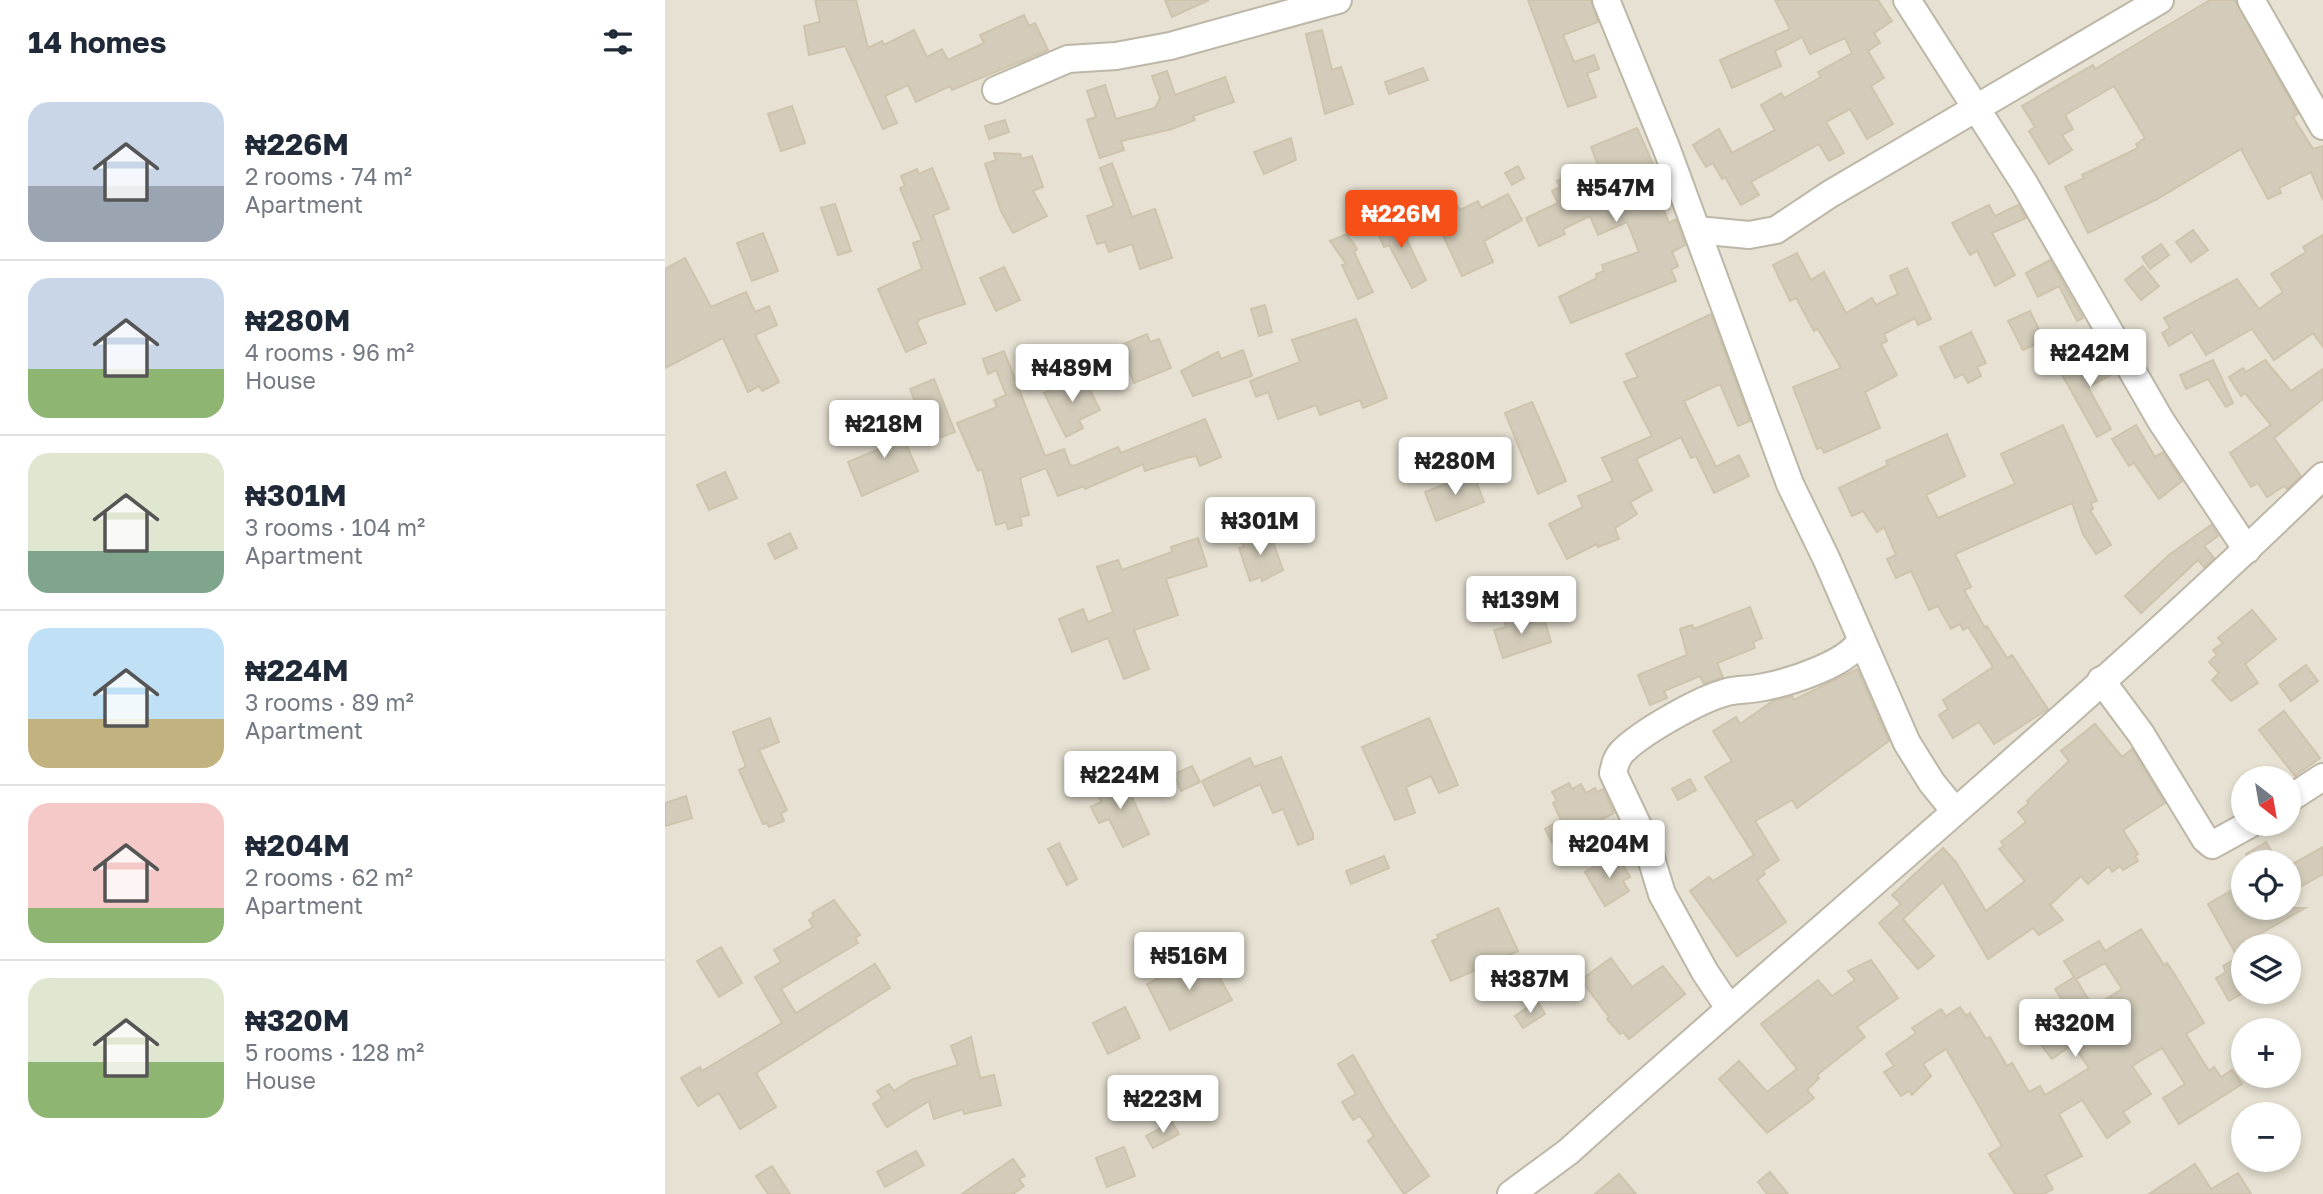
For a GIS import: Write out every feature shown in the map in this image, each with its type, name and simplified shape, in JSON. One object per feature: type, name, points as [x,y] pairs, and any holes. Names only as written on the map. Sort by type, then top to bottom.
[{"type":"street","points":[[996,90],[1068,59],[1116,56],[1170,46],[1338,0]]},
{"type":"street","points":[[1606,0],[1667,147],[1790,484],[1907,743],[1932,783],[1954,810]]},
{"type":"street","points":[[1907,0],[2024,183],[2161,421],[2248,550]]},
{"type":"street","points":[[1697,230],[1749,235],[1776,230],[1830,194],[2160,0]]},
{"type":"street","points":[[2251,0],[2323,126]]},
{"type":"street","points":[[1511,1194],[1568,1152],[2248,550],[2323,476]]},
{"type":"street","points":[[1730,1008],[1705,972],[1662,894],[1647,845],[1613,773],[1615,762],[1622,751],[1640,737],[1699,704],[1724,693],[1763,688],[1813,671],[1847,657],[1857,648],[1861,639]]},
{"type":"street","points":[[2101,680],[2141,734],[2205,839],[2212,845],[2231,834]]},
{"type":"street","points":[[2301,791],[2323,777]]},
{"type":"shaded area","points":[[665,0],[2323,0],[2323,1194],[665,1194]]},
{"type":"building","points":[[815,0],[856,0],[868,48],[882,41],[884,45],[914,30],[927,57],[942,49],[948,60],[984,43],[980,35],[1024,15],[1029,26],[1035,23],[1048,50],[952,90],[950,86],[916,102],[908,85],[885,96],[897,123],[883,129],[845,46],[809,55],[804,26],[820,22]]},
{"type":"building","points":[[1165,0],[1209,0],[1172,17]]},
{"type":"building","points":[[1528,0],[1591,0],[1598,22],[1563,35],[1574,62],[1594,55],[1599,69],[1587,73],[1596,97],[1568,107]]},
{"type":"building","points":[[1775,0],[1878,0],[1892,21],[1874,33],[1880,43],[1868,51],[1884,78],[1871,86],[1893,124],[1867,139],[1850,109],[1826,122],[1844,153],[1829,161],[1819,144],[1751,182],[1759,195],[1741,205],[1725,177],[1722,179],[1713,163],[1706,167],[1693,145],[1719,129],[1732,153],[1775,130],[1761,105],[1781,93],[1784,98],[1821,77],[1818,72],[1852,53],[1845,38],[1810,54],[1802,37],[1775,51],[1781,66],[1732,88],[1720,60],[1790,29]]},
{"type":"building","points":[[2210,0],[2235,0],[2298,114],[2293,117],[2313,149],[2323,146],[2323,200],[2311,172],[2279,188],[2281,193],[2268,199],[2241,149],[2157,199],[2088,233],[2065,187],[2084,178],[2082,175],[2138,148],[2136,144],[2145,138],[2114,86],[2065,115],[2073,129],[2062,135],[2072,150],[2049,164],[2029,131],[2035,127],[2022,106],[2093,65],[2095,69]]},
{"type":"building","points":[[1322,30],[1332,70],[1341,67],[1353,104],[1325,114],[1306,34]]},
{"type":"building","points":[[1423,68],[1428,80],[1389,94],[1385,82]]},
{"type":"building","points":[[1167,71],[1175,95],[1225,77],[1234,102],[1193,116],[1195,120],[1172,129],[1121,141],[1124,150],[1100,158],[1087,120],[1096,117],[1087,91],[1105,85],[1116,119],[1155,108],[1160,98],[1152,76]]},
{"type":"building","points":[[792,106],[805,143],[781,151],[768,114]]},
{"type":"building","points":[[1005,120],[1009,132],[989,139],[985,126]]},
{"type":"building","points":[[1637,128],[1665,191],[1658,195],[1669,223],[1676,219],[1685,245],[1672,252],[1678,266],[1671,270],[1676,281],[1571,323],[1559,297],[1597,278],[1596,274],[1604,271],[1602,265],[1639,252],[1627,222],[1598,235],[1590,216],[1563,229],[1565,234],[1539,246],[1526,218],[1558,203],[1552,191],[1560,187],[1557,181],[1569,175],[1575,182],[1600,170],[1591,147]]},
{"type":"building","points":[[1291,138],[1296,160],[1264,174],[1254,152]]},
{"type":"building","points":[[994,153],[1020,154],[1022,159],[1032,156],[1043,187],[1033,191],[1047,216],[1013,233],[1001,211],[985,164],[996,160]]},
{"type":"building","points":[[1112,163],[1132,217],[1155,209],[1172,258],[1140,269],[1132,244],[1109,252],[1105,242],[1097,244],[1087,216],[1114,206],[1100,168]]},
{"type":"building","points":[[1518,166],[1524,178],[1512,185],[1505,173]]},
{"type":"building","points":[[932,168],[949,209],[933,215],[965,304],[920,319],[917,323],[926,343],[906,352],[878,289],[922,269],[913,243],[922,240],[900,188],[905,186],[901,176],[917,169],[919,174]]},
{"type":"building","points":[[1508,194],[1522,220],[1484,241],[1493,262],[1462,276],[1434,216],[1457,205],[1460,210],[1478,201],[1481,208]]},
{"type":"building","points":[[835,204],[851,251],[838,255],[821,208]]},
{"type":"building","points":[[1989,205],[1995,216],[2018,205],[2026,218],[1992,233],[2015,275],[1995,286],[1977,251],[1970,255],[1952,223]]},
{"type":"building","points":[[1396,217],[1426,280],[1412,288],[1389,245],[1384,247],[1375,226]]},
{"type":"building","points":[[2193,230],[2208,250],[2191,262],[2176,242]]},
{"type":"building","points":[[763,233],[778,271],[752,281],[737,243]]},
{"type":"building","points":[[1347,234],[1357,249],[1354,252],[1373,292],[1358,299],[1342,265],[1346,264],[1330,241]]},
{"type":"building","points":[[2323,235],[2323,347],[2313,333],[2274,360],[2252,329],[2206,355],[2192,332],[2169,346],[2162,333],[2170,328],[2164,318],[2237,279],[2259,309],[2283,292],[2271,274],[2306,252],[2303,247]]},
{"type":"building","points":[[2161,244],[2169,255],[2150,269],[2142,257]]},
{"type":"building","points":[[1797,253],[1811,280],[1824,272],[1846,313],[1872,298],[1876,305],[1898,294],[1890,276],[1907,268],[1931,319],[1918,325],[1915,318],[1884,334],[1887,341],[1881,344],[1897,375],[1865,392],[1880,428],[1824,453],[1821,447],[1817,449],[1793,387],[1841,368],[1818,329],[1814,331],[1796,298],[1790,301],[1773,265]]},
{"type":"building","points":[[685,258],[711,307],[746,292],[755,312],[769,306],[777,325],[755,335],[779,382],[762,391],[759,386],[748,392],[723,338],[665,368],[665,269]]},
{"type":"building","points":[[2050,260],[2083,318],[2077,321],[2059,286],[2038,297],[2026,273]]},
{"type":"building","points":[[2143,266],[2159,286],[2141,300],[2125,280]]},
{"type":"building","points":[[1004,267],[1020,300],[996,311],[980,278]]},
{"type":"building","points":[[1265,305],[1272,332],[1259,336],[1251,309]]},
{"type":"building","points":[[2030,311],[2044,340],[2023,350],[2008,321]]},
{"type":"building","points":[[1711,314],[1750,421],[1738,426],[1720,384],[1684,401],[1716,467],[1739,455],[1749,476],[1714,493],[1696,456],[1691,458],[1681,437],[1636,459],[1652,490],[1630,502],[1637,514],[1615,528],[1619,539],[1598,547],[1597,544],[1567,559],[1549,524],[1583,507],[1578,496],[1613,481],[1602,458],[1652,436],[1624,382],[1638,377],[1626,354]]},
{"type":"building","points":[[1356,319],[1387,398],[1363,408],[1360,400],[1320,415],[1316,405],[1278,419],[1268,392],[1256,397],[1250,381],[1300,362],[1292,340]]},
{"type":"building","points":[[1971,332],[1986,363],[1977,367],[1981,376],[1968,383],[1963,374],[1955,378],[1940,347]]},
{"type":"building","points":[[1147,334],[1150,342],[1159,339],[1171,368],[1134,383],[1119,346]]},
{"type":"building","points":[[1243,350],[1252,376],[1193,396],[1181,371],[1218,352],[1221,359]]},
{"type":"building","points":[[1004,351],[1045,456],[1064,449],[1070,465],[1074,466],[1118,447],[1121,453],[1205,419],[1221,457],[1200,466],[1196,456],[1145,471],[1143,464],[1085,489],[1084,486],[1058,496],[1046,468],[1020,478],[1029,515],[1020,517],[1022,525],[1008,529],[1006,522],[996,525],[982,469],[978,471],[957,423],[997,407],[994,400],[1006,395],[996,370],[988,374],[983,359]]},
{"type":"building","points":[[2103,351],[2115,373],[2088,387],[2111,429],[2097,437],[2061,373]]},
{"type":"building","points":[[2213,360],[2233,403],[2226,407],[2208,379],[2186,389],[2180,375]]},
{"type":"building","points":[[2265,360],[2291,391],[2323,369],[2323,399],[2274,438],[2301,476],[2287,489],[2284,486],[2267,497],[2258,483],[2251,487],[2230,453],[2271,425],[2245,393],[2241,396],[2229,377],[2243,368],[2246,372]]},
{"type":"building","points":[[1082,374],[1100,410],[1079,420],[1083,428],[1066,437],[1044,393]]},
{"type":"building","points":[[934,379],[955,432],[931,441],[910,389]]},
{"type":"building","points":[[1532,402],[1566,481],[1538,494],[1505,413]]},
{"type":"building","points":[[887,415],[893,428],[898,426],[918,471],[862,496],[848,462],[884,447],[872,421]]},
{"type":"building","points":[[2063,425],[2097,501],[2091,503],[2093,509],[2090,510],[2111,545],[2096,554],[2083,534],[2072,503],[1955,554],[1971,587],[1964,590],[1985,628],[1987,626],[2007,658],[2012,655],[2048,709],[1994,744],[1979,722],[1953,738],[1939,715],[1948,709],[1943,700],[1993,667],[1968,627],[1963,630],[1960,624],[1951,629],[1938,606],[1929,610],[1911,571],[1896,578],[1887,559],[1896,555],[1884,527],[1877,532],[1863,511],[1852,516],[1839,488],[1888,465],[1886,461],[1947,434],[1965,476],[1926,495],[1938,518],[2015,484],[2001,454]]},
{"type":"building","points":[[2136,425],[2155,457],[2163,452],[2182,481],[2159,499],[2134,463],[2129,466],[2112,439]]},
{"type":"building","points":[[725,472],[737,498],[709,510],[697,485]]},
{"type":"building","points":[[1473,473],[1484,502],[1436,521],[1425,492]]},
{"type":"building","points":[[2211,525],[2218,536],[2204,546],[2214,558],[2204,567],[2198,560],[2141,613],[2125,596],[2169,555]]},
{"type":"building","points":[[790,533],[797,548],[775,559],[768,544]]},
{"type":"building","points":[[1253,533],[1256,539],[1270,534],[1283,570],[1262,581],[1261,577],[1250,581],[1239,548],[1244,547],[1240,538]]},
{"type":"building","points":[[1198,538],[1207,566],[1166,579],[1178,615],[1134,630],[1149,669],[1124,679],[1108,638],[1072,652],[1059,619],[1083,609],[1088,622],[1113,612],[1097,567],[1118,560],[1122,570],[1172,552],[1171,547]]},
{"type":"building","points":[[1750,607],[1762,638],[1753,642],[1755,648],[1717,663],[1723,677],[1704,684],[1700,676],[1664,691],[1667,698],[1650,705],[1638,675],[1687,655],[1680,629],[1692,625],[1694,629]]},
{"type":"building","points":[[2252,610],[2276,639],[2245,664],[2258,683],[2231,701],[2212,680],[2219,673],[2209,662],[2217,655],[2213,650],[2223,643],[2218,638]]},
{"type":"building","points":[[1518,613],[1522,626],[1544,618],[1551,642],[1503,658],[1494,630],[1506,627],[1503,618]]},
{"type":"building","points":[[2306,665],[2318,681],[2291,701],[2279,685]]},
{"type":"building","points":[[1857,669],[1889,741],[1797,808],[1792,800],[1755,821],[1779,860],[1763,871],[1765,874],[1757,880],[1786,922],[1737,956],[1690,891],[1709,877],[1713,881],[1754,855],[1705,777],[1732,761],[1713,731],[1736,717],[1740,724],[1773,701],[1792,696],[1794,700]]},
{"type":"building","points":[[2284,711],[2320,758],[2301,772],[2301,766],[2287,766],[2259,730]]},
{"type":"building","points":[[770,718],[779,742],[759,750],[787,810],[781,813],[784,821],[769,827],[767,823],[763,824],[739,770],[746,767],[733,732]]},
{"type":"building","points":[[1429,718],[1458,785],[1439,793],[1431,776],[1406,787],[1415,813],[1395,820],[1362,747]]},
{"type":"building","points":[[2095,724],[2122,757],[2132,749],[2165,803],[2123,830],[2138,854],[2135,856],[2138,861],[2123,870],[2120,866],[2112,872],[2109,866],[2088,884],[2081,876],[2050,905],[2063,920],[2039,935],[2033,928],[1988,959],[1943,882],[1903,919],[1934,956],[1918,969],[1879,923],[1901,904],[1892,895],[1943,848],[1956,862],[1986,911],[2025,881],[1999,849],[2004,846],[2001,842],[2026,822],[2018,812],[2029,803],[2027,801],[2069,761],[2061,751]]},
{"type":"building","points":[[1281,757],[1313,834],[1313,839],[1298,845],[1283,809],[1273,813],[1260,784],[1214,806],[1202,781],[1250,758],[1254,767]]},
{"type":"building","points":[[1192,766],[1200,782],[1181,791],[1174,774]]},
{"type":"building","points":[[1122,776],[1149,834],[1123,847],[1109,819],[1099,823],[1091,807],[1101,802],[1095,787]]},
{"type":"building","points":[[1690,779],[1696,790],[1678,800],[1672,789]]},
{"type":"building","points":[[1569,783],[1572,789],[1581,784],[1586,793],[1595,788],[1597,792],[1603,789],[1614,813],[1553,844],[1545,829],[1561,820],[1553,803],[1557,801],[1552,792]]},
{"type":"building","points":[[686,796],[692,818],[665,826],[665,803]]},
{"type":"building","points":[[2266,842],[2271,850],[2253,850]]},
{"type":"building","points":[[1059,843],[1077,879],[1067,885],[1048,849]]},
{"type":"building","points":[[2323,847],[2323,874],[2301,886],[2301,859]]},
{"type":"building","points":[[1384,856],[1389,868],[1351,884],[1346,871]]},
{"type":"building","points":[[1609,858],[1613,865],[1621,861],[1630,877],[1623,881],[1629,891],[1605,906],[1585,872]]},
{"type":"building","points":[[2231,891],[2231,920],[2284,920],[2260,934],[2231,934],[2231,945],[2208,904]]},
{"type":"building","points":[[834,900],[860,935],[855,938],[858,943],[781,989],[796,1013],[875,964],[890,988],[756,1073],[776,1107],[740,1129],[719,1093],[698,1106],[681,1078],[700,1067],[702,1071],[782,1023],[755,977],[781,962],[774,950],[813,927],[809,920],[814,916],[812,913]]},
{"type":"building","points":[[1498,908],[1518,951],[1451,981],[1432,941],[1439,938],[1437,935]]},
{"type":"building","points":[[2141,929],[2164,965],[2167,963],[2204,1023],[2186,1034],[2209,1071],[2214,1067],[2221,1077],[2231,1071],[2231,1088],[2236,1088],[2179,1124],[2163,1098],[2185,1084],[2162,1048],[2132,1066],[2151,1094],[2123,1112],[2130,1122],[2107,1138],[2082,1100],[2059,1114],[2082,1156],[2045,1175],[2053,1189],[2044,1194],[2015,1194],[1989,1154],[2002,1146],[1946,1049],[1923,1064],[1931,1076],[1912,1095],[1909,1091],[1901,1096],[1884,1072],[1894,1066],[1886,1054],[1916,1033],[1912,1028],[1941,1009],[1946,1016],[1960,1007],[1966,1016],[1970,1013],[1986,1039],[1990,1037],[2007,1066],[2012,1063],[2029,1092],[2040,1086],[2045,1095],[2089,1068],[2073,1044],[2052,1059],[2039,1042],[2074,1018],[2055,989],[2074,977],[2064,961],[2099,941],[2105,951]],"holes":[[[2105,963],[2122,989],[2093,1007],[2076,979]]]},
{"type":"building","points":[[721,947],[742,983],[719,997],[697,961]]},
{"type":"building","points":[[1207,955],[1232,1000],[1170,1030],[1147,984]]},
{"type":"building","points":[[1611,958],[1632,987],[1663,966],[1685,994],[1629,1039],[1623,1032],[1620,1034],[1607,1019],[1609,1017],[1581,980]]},
{"type":"building","points":[[1871,960],[1898,998],[1857,1027],[1865,1037],[1817,1075],[1819,1078],[1807,1090],[1814,1098],[1767,1133],[1719,1079],[1739,1061],[1767,1092],[1797,1069],[1761,1024],[1818,980],[1832,996],[1855,980],[1848,971]]},
{"type":"building","points":[[2231,962],[2229,1001],[2216,978],[2226,972],[2223,966]]},
{"type":"building","points":[[1537,1001],[1545,1014],[1523,1028],[1515,1016]]},
{"type":"building","points":[[1125,1007],[1140,1038],[1108,1054],[1093,1023]]},
{"type":"building","points":[[971,1037],[980,1078],[994,1075],[1001,1105],[964,1114],[963,1109],[934,1119],[929,1101],[887,1127],[873,1104],[882,1098],[877,1091],[889,1084],[894,1091],[911,1080],[958,1065],[951,1046]]},
{"type":"building","points":[[1353,1055],[1387,1114],[1429,1176],[1404,1194],[1368,1141],[1374,1136],[1360,1116],[1353,1120],[1342,1102],[1356,1094],[1338,1064]]},
{"type":"building","points":[[1172,1122],[1179,1134],[1153,1148],[1146,1136]]},
{"type":"building","points":[[1124,1147],[1135,1176],[1107,1187],[1096,1158]]},
{"type":"building","points":[[916,1151],[924,1165],[885,1187],[877,1172]]},
{"type":"building","points":[[1013,1159],[1025,1176],[1019,1179],[1024,1186],[1013,1194],[962,1194]]},
{"type":"building","points":[[2195,1164],[2211,1189],[2238,1173],[2251,1194],[2149,1194]]},
{"type":"building","points":[[772,1166],[790,1194],[768,1194],[756,1176]]},
{"type":"building","points":[[1770,1172],[1788,1194],[1767,1194],[1758,1182]]},
{"type":"building","points":[[1619,1174],[1636,1194],[1595,1194]]}]
